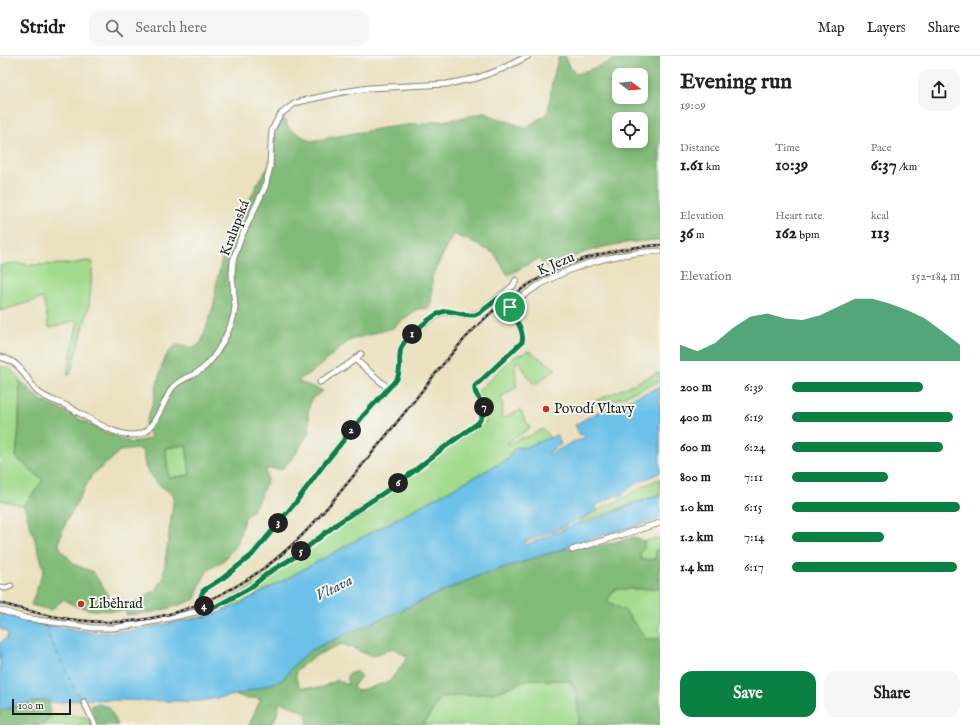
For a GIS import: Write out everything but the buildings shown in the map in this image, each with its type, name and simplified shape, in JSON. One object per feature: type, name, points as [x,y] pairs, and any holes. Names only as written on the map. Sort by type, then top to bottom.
[{"type":"street","name":"Kralupská","points":[[0,357],[15,363],[23,371],[36,390],[46,397],[67,406],[96,424],[117,432],[133,435],[146,431],[152,424],[172,388],[183,378],[200,370],[209,362],[230,328],[235,312],[232,274],[233,261],[235,253],[265,187],[270,167],[272,130],[282,113],[294,104],[302,101],[343,92],[369,88],[447,84],[477,78],[502,69],[528,56]]},
{"type":"street","name":"K Jezu","points":[[510,307],[512,303],[537,286],[569,271],[612,257],[638,252],[660,251]]},
{"type":"street","points":[[204,610],[201,596],[203,591],[223,578],[252,555],[296,502],[363,416],[397,379],[400,373],[401,349],[406,340],[434,317],[446,311],[466,315],[475,315],[502,296],[513,286],[516,280]]},
{"type":"street","points":[[0,610],[25,618],[43,621],[92,628],[113,628],[156,621],[204,610],[217,606],[250,588],[268,573],[296,556],[338,523],[400,482],[478,423],[482,417],[484,407],[475,392],[475,386],[522,342],[523,338],[522,332],[510,310],[510,307],[502,296]]},
{"type":"street","points":[[320,382],[356,360],[361,354]]},
{"type":"street","points":[[356,360],[388,388]]},
{"type":"street","points":[[572,550],[660,522]]},
{"type":"street","points":[[0,587],[6,588],[11,586]]},
{"type":"street","points":[[84,702],[95,725]]},
{"type":"green space","points":[[559,56],[565,56],[569,67],[577,74],[605,64],[620,56],[660,56],[660,240],[632,242],[604,247],[586,252],[548,268],[538,259],[508,275],[494,253],[453,234],[432,276],[432,294],[429,308],[417,309],[393,328],[350,340],[312,372],[297,381],[323,391],[311,399],[308,413],[310,431],[296,454],[282,469],[266,469],[267,482],[255,507],[244,519],[238,542],[224,560],[207,571],[195,599],[162,610],[127,615],[125,611],[85,609],[78,607],[64,599],[51,610],[31,605],[44,569],[24,506],[43,480],[16,457],[19,425],[20,381],[42,401],[101,430],[132,443],[151,438],[145,426],[164,361],[167,354],[177,345],[195,347],[201,343],[214,304],[216,285],[223,253],[260,179],[274,160],[274,128],[283,116],[289,129],[311,141],[383,128],[456,119],[484,113],[525,128],[548,113],[552,82]],"holes":[[[186,445],[190,475],[169,478],[165,448]],[[142,450],[147,471],[157,482],[174,496],[163,579],[156,590],[130,606],[115,605],[110,602],[108,594],[92,571],[75,565],[62,551],[59,545],[60,538],[67,520],[92,475],[112,459],[119,451]]]},
{"type":"green space","points":[[86,261],[93,262],[89,307],[70,375],[67,374],[78,320],[49,328],[43,298],[0,311],[0,265],[15,263],[32,265],[71,264]]},
{"type":"green space","points":[[529,351],[556,369],[534,385],[518,361],[516,361],[515,369],[517,387],[501,397],[503,406],[501,417],[504,418],[520,410],[530,428],[507,443],[509,444],[523,437],[525,438],[543,429],[550,438],[523,448],[515,448],[508,459],[238,605],[224,610],[220,604],[250,588],[469,431],[486,422],[484,419],[487,409],[477,392],[512,358]]},
{"type":"green space","points":[[0,366],[11,369],[20,381],[19,425],[16,457],[43,480],[24,506],[0,500]]},
{"type":"green space","points":[[660,372],[660,381],[600,406],[593,402]]},
{"type":"green space","points":[[186,445],[190,475],[169,478],[165,448]]},
{"type":"green space","points":[[660,478],[660,494],[579,523],[578,522],[597,510],[624,498],[643,486]]},
{"type":"green space","points":[[634,537],[644,541],[644,549],[640,553],[641,560],[656,559],[655,550],[660,550],[660,588],[615,589],[607,601],[625,611],[646,639],[660,639],[660,725],[577,725],[579,717],[576,692],[570,681],[529,679],[492,693],[441,697],[423,725],[308,725],[306,712],[280,702],[276,717],[271,725],[249,725],[261,699],[247,699],[237,695],[282,680],[295,664],[311,650],[478,576],[563,549],[604,545]],"holes":[[[342,644],[372,656],[393,648],[408,657],[389,682],[357,691],[353,687],[361,676],[356,671],[347,675],[348,685],[338,680],[320,688],[300,687],[296,679],[296,671],[312,658]]]},
{"type":"green space","points":[[660,538],[660,550],[655,551],[656,559],[640,560],[640,553],[644,549],[644,541]]},
{"type":"green space","points":[[660,574],[660,639],[646,639],[625,611],[607,601],[615,589],[606,578]]},
{"type":"green space","points":[[529,679],[570,681],[576,692],[579,717],[577,725],[423,725],[441,697],[492,693]]},
{"type":"green space","points":[[45,700],[49,702],[50,716],[43,725],[0,725],[0,711],[27,703]]},
{"type":"green space","points":[[97,704],[109,707],[118,725],[98,725],[91,707],[92,705]]},
{"type":"green space","points":[[60,715],[85,717],[90,719],[92,724],[43,725],[50,716]]},
{"type":"water","name":"Vltava","points":[[660,387],[660,473],[638,482],[623,493],[623,496],[617,495],[595,506],[597,511],[525,542],[524,544],[526,545],[578,523],[585,523],[660,494],[660,519],[573,544],[563,549],[478,576],[311,650],[295,664],[282,680],[237,695],[199,701],[80,699],[67,702],[53,702],[45,700],[27,703],[0,711],[0,643],[7,638],[8,634],[0,629],[0,612],[48,626],[50,625],[95,633],[135,630],[212,615],[238,605],[508,459],[515,447],[523,448],[557,435],[561,444],[549,452],[549,455],[573,442],[585,438],[583,434],[580,435],[575,425],[614,403],[622,402]]},
{"type":"waterway","points":[[97,699],[98,707],[112,725]]},
{"type":"ferry route","points":[[48,627],[47,633],[80,699]]},
{"type":"railway","points":[[0,603],[66,619],[93,622],[133,621],[158,617],[183,610],[208,601],[231,589],[274,561],[310,528],[453,352],[477,326],[502,303],[532,282],[566,265],[621,250],[660,245]]},
{"type":"place","name":"Povodí Vltavy","points":[[546,409]]},
{"type":"place","name":"Liběhrad","points":[[81,604]]},
{"type":"route","points":[[502,296],[510,307],[510,310],[522,332],[522,342],[475,386],[475,392],[484,407],[482,417],[478,423],[400,482],[345,518],[296,556],[268,573],[250,588],[217,606],[204,610],[201,596],[203,591],[223,578],[252,555],[296,502],[363,416],[397,379],[400,373],[401,349],[406,340],[414,332],[434,317],[446,311],[466,315],[475,315],[502,296]]}]
